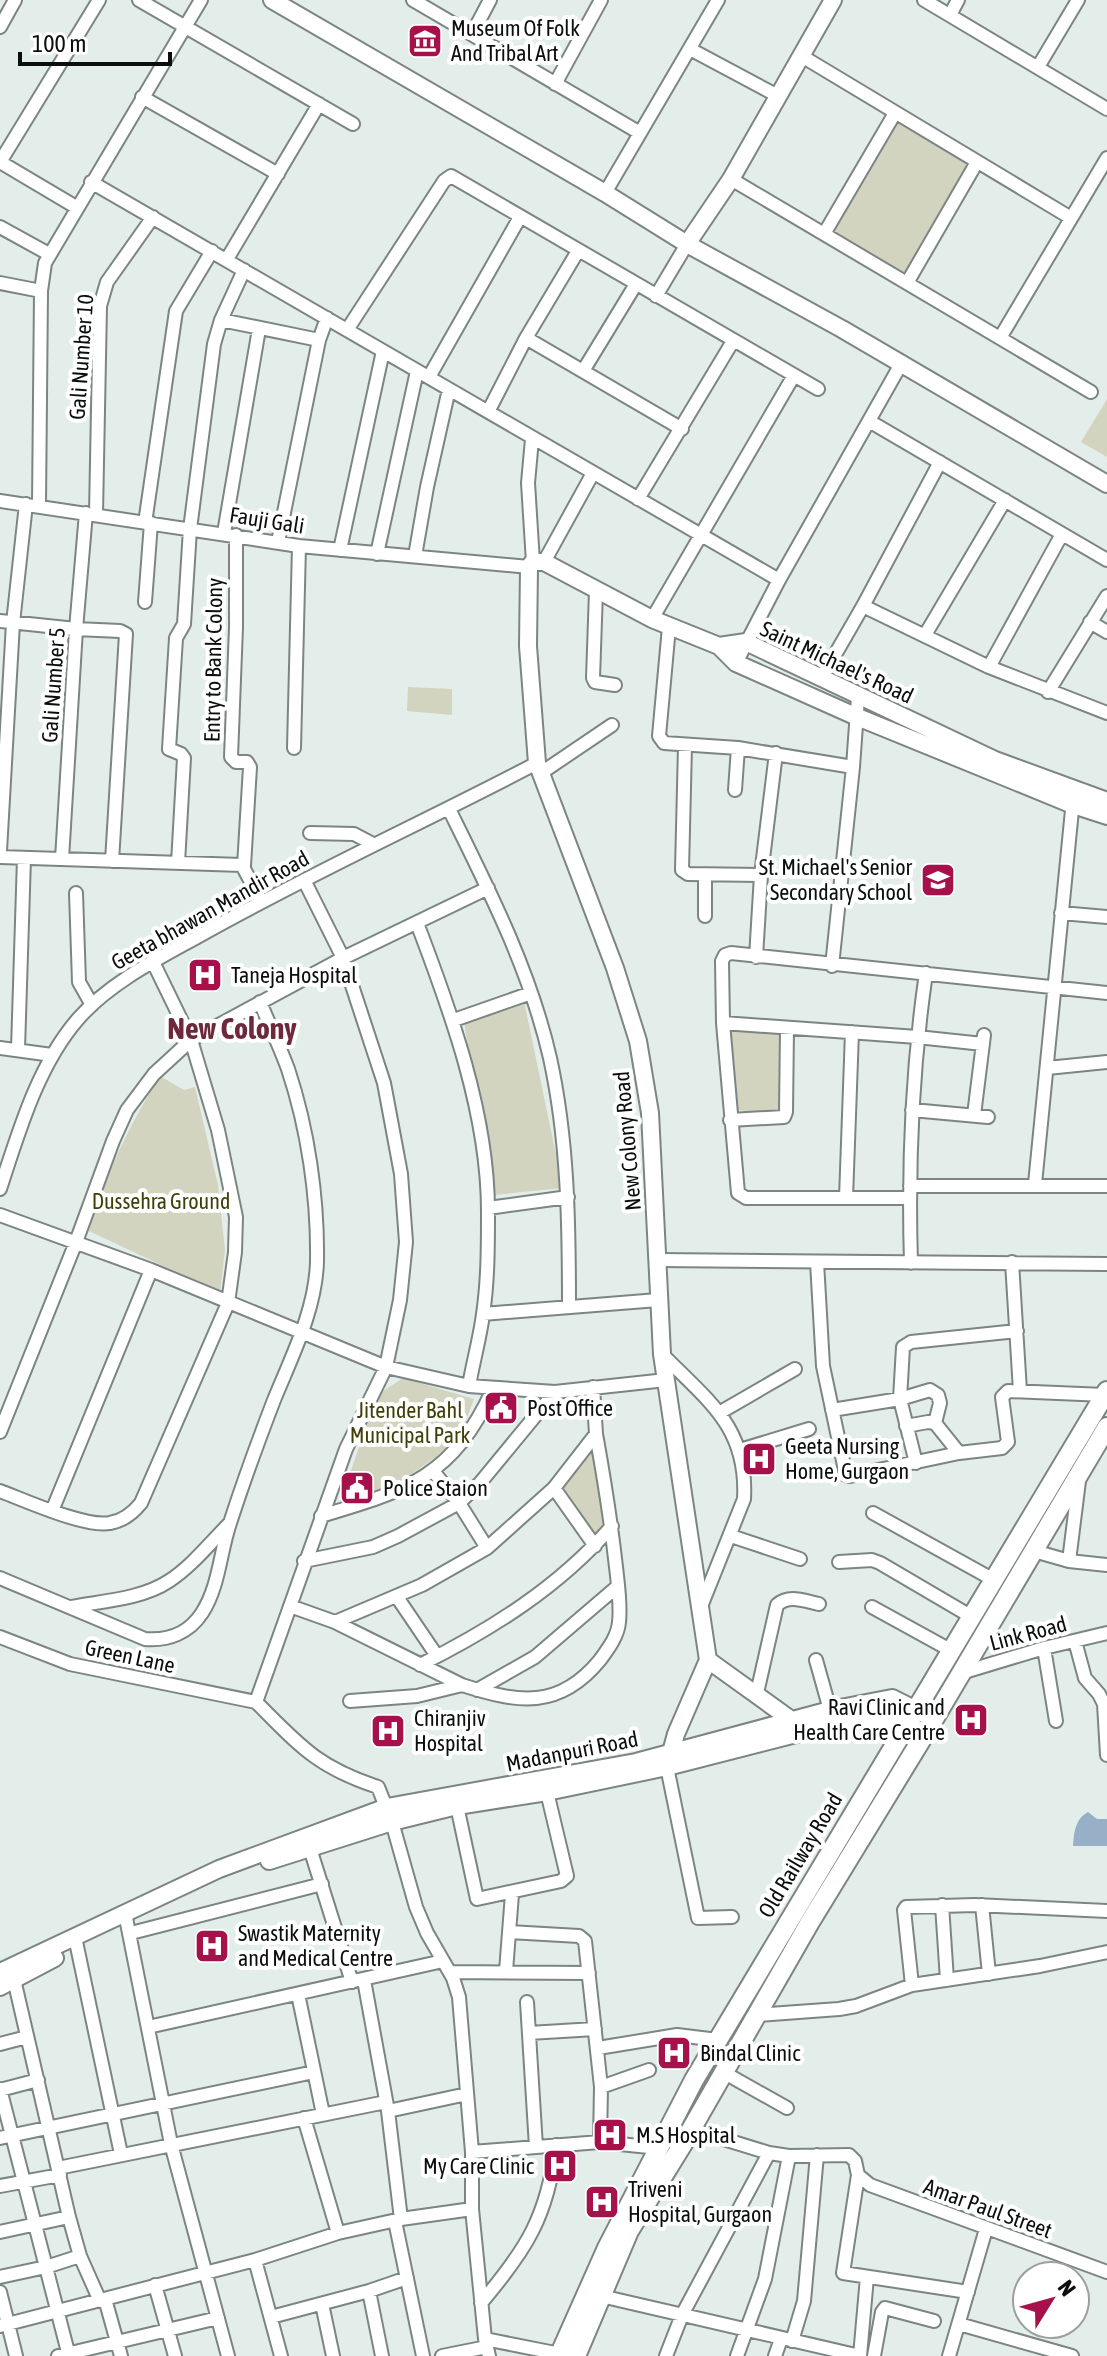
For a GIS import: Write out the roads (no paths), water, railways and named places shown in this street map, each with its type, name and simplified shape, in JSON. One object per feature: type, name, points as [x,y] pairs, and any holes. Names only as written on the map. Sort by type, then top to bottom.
[{"type":"main road","name":"Old Railway Road","points":[[565,2355],[601,2296],[629,2231],[757,2015],[802,1917],[906,1724],[1106,1393]]},
{"type":"main road","name":"Old Railway Road","points":[[565,2355],[607,2248],[718,2040],[930,1726],[1080,1471],[1102,1446],[1107,1427]]},
{"type":"main road","points":[[661,2143],[681,2147]]},
{"type":"street","points":[[0,27],[15,0]]},
{"type":"street","points":[[76,207],[2,155],[99,0]]},
{"type":"street","points":[[139,0],[353,124]]},
{"type":"street","points":[[0,851],[7,622],[32,505],[43,269],[76,207],[201,0]]},
{"type":"street","points":[[272,0],[605,193],[687,244],[1107,484]]},
{"type":"street","points":[[413,0],[640,133]]},
{"type":"street","points":[[472,34],[490,0]]},
{"type":"street","points":[[605,193],[718,0]]},
{"type":"street","points":[[656,296],[731,179],[833,0]]},
{"type":"street","points":[[924,0],[1107,109]]},
{"type":"street","points":[[950,15],[958,0]]},
{"type":"street","points":[[1038,67],[1078,0]]},
{"type":"street","points":[[555,84],[596,2]]},
{"type":"street","points":[[690,49],[778,96]]},
{"type":"street","points":[[800,55],[1071,218]]},
{"type":"street","points":[[142,97],[278,174]]},
{"type":"street","points":[[227,259],[319,104]]},
{"type":"street","points":[[824,234],[895,113]]},
{"type":"street","points":[[1000,338],[1107,158]]},
{"type":"street","points":[[907,283],[977,162]]},
{"type":"street","points":[[347,330],[447,177],[457,178],[818,389]]},
{"type":"street","points":[[731,179],[1091,392]]},
{"type":"street","points":[[91,182],[779,580]]},
{"type":"street","name":"Gali Number 10","points":[[91,514],[100,306],[107,282],[153,217]]},
{"type":"street","points":[[377,554],[423,374],[520,217]]},
{"type":"street","points":[[0,227],[49,254]]},
{"type":"street","points":[[145,602],[148,523],[176,311],[212,251]]},
{"type":"street","points":[[489,410],[526,338],[578,251]]},
{"type":"street","points":[[178,863],[184,758],[169,749],[176,638],[184,624],[190,529],[214,344],[221,320],[244,270]]},
{"type":"street","points":[[0,283],[41,291]]},
{"type":"street","points":[[583,371],[636,284]]},
{"type":"street","points":[[278,542],[319,340],[327,318]]},
{"type":"street","points":[[221,320],[319,340]]},
{"type":"street","points":[[230,534],[259,329]]},
{"type":"street","points":[[526,338],[682,429]]},
{"type":"street","points":[[638,499],[733,341]]},
{"type":"street","points":[[340,550],[383,351]]},
{"type":"street","points":[[736,663],[779,580],[901,364]]},
{"type":"street","points":[[652,619],[793,377]]},
{"type":"street","points":[[415,556],[449,389]]},
{"type":"street","points":[[869,421],[1107,560]]},
{"type":"street","name":"New Colony Road","points":[[532,439],[528,483],[535,564],[528,646],[539,768],[615,968],[638,1041],[650,1113],[662,1354],[708,1660]]},
{"type":"street","points":[[821,679],[940,462]]},
{"type":"street","points":[[593,473],[535,564],[669,627],[719,646]]},
{"type":"street","points":[[925,635],[1005,500]]},
{"type":"street","name":"Fauji Gali","points":[[0,501],[299,546],[535,564]]},
{"type":"street","name":"Gali Number 5","points":[[62,859],[76,629],[91,514]]},
{"type":"street","name":"Entry to Bank Colony","points":[[230,534],[236,627],[231,757],[236,762],[247,762],[250,767],[244,866],[261,901]]},
{"type":"street","points":[[989,667],[1062,534]]},
{"type":"street","points":[[294,748],[299,546]]},
{"type":"street","points":[[596,591],[593,678],[595,682],[615,685]]},
{"type":"street","points":[[1048,692],[1107,596]]},
{"type":"street","points":[[863,606],[989,667],[1107,713]]},
{"type":"street","points":[[7,622],[126,634],[112,861]]},
{"type":"street","points":[[1090,622],[1107,632]]},
{"type":"street","points":[[669,627],[659,736],[664,743],[738,748],[853,767]]},
{"type":"street","name":"Saint Michael's Road","points":[[719,646],[746,642],[1107,816]]},
{"type":"street","name":"Saint Michael's Road","points":[[719,646],[736,663],[855,716],[1073,797],[1107,801]]},
{"type":"street","points":[[832,966],[858,697]]},
{"type":"street","name":"Geeta bhawan Mandir Road","points":[[0,1189],[15,1143],[52,1055],[92,1005],[153,962],[261,901],[373,844],[539,768],[612,725]]},
{"type":"street","points":[[685,746],[681,866],[684,873],[761,875]]},
{"type":"street","points":[[735,790],[738,748]]},
{"type":"street","points":[[756,957],[761,875],[776,753]]},
{"type":"street","points":[[1035,1184],[1073,797]]},
{"type":"street","points":[[449,809],[488,888],[531,993],[550,1057],[568,1197],[569,1307]]},
{"type":"street","points":[[310,833],[354,834],[373,844]]},
{"type":"street","points":[[0,857],[244,866]]},
{"type":"street","points":[[18,1049],[24,858]]},
{"type":"street","points":[[705,875],[705,916]]},
{"type":"street","points":[[304,880],[343,958],[384,1083],[401,1174],[406,1242],[400,1300],[386,1367],[346,1449],[256,1702],[307,1753],[325,1766],[378,1787],[390,1814],[416,1907],[459,1997],[472,2152],[472,2209],[487,2348]]},
{"type":"street","points":[[0,1432],[113,1141],[127,1110],[154,1074],[191,1040],[343,958],[488,888]]},
{"type":"street","points":[[76,893],[79,982],[92,1005]]},
{"type":"street","points":[[1061,913],[1107,917]]},
{"type":"street","points":[[417,923],[454,1020],[480,1132],[488,1208],[483,1314],[469,1386]]},
{"type":"street","points":[[1107,993],[729,953],[722,961],[730,1120],[736,1189],[742,1197],[846,1198],[1035,1184],[1107,1186]]},
{"type":"street","points":[[0,1491],[52,1511],[109,1524],[133,1513],[141,1503],[228,1303],[236,1217],[218,1130],[191,1040],[153,962]]},
{"type":"street","points":[[911,1263],[909,1192],[912,1110],[917,1037],[926,973]]},
{"type":"street","points":[[454,1020],[531,993]]},
{"type":"street","points":[[0,1578],[145,1639],[157,1640],[187,1629],[202,1614],[213,1592],[229,1524],[301,1334],[314,1292],[317,1263],[306,1144],[288,1070],[260,1002]]},
{"type":"street","points":[[723,1023],[983,1040],[974,1115]]},
{"type":"street","points":[[730,1120],[784,1117],[787,1029]]},
{"type":"street","points":[[846,1198],[852,1032]]},
{"type":"street","points":[[0,1048],[52,1055]]},
{"type":"street","points":[[1047,1068],[1107,1062]]},
{"type":"street","points":[[912,1110],[988,1117]]},
{"type":"street","points":[[488,1208],[568,1197]]},
{"type":"street","points":[[0,1215],[151,1270],[386,1367],[469,1386],[555,1392],[666,1380]]},
{"type":"street","points":[[658,1260],[1107,1264]]},
{"type":"street","points":[[817,1262],[823,1366],[846,1475],[1006,1445],[1009,1437],[1002,1397],[1008,1391],[1106,1393]]},
{"type":"street","points":[[1012,1262],[1020,1391]]},
{"type":"street","points":[[52,1511],[151,1270]]},
{"type":"street","points":[[483,1314],[658,1300]]},
{"type":"street","points":[[916,1463],[900,1399],[905,1344],[1017,1331]]},
{"type":"street","points":[[662,1354],[719,1413],[732,1431],[740,1450],[745,1481],[744,1499],[731,1536],[699,1610]]},
{"type":"street","points":[[719,1413],[795,1369]]},
{"type":"street","points":[[290,1606],[335,1622],[477,1690],[532,1700],[564,1692],[587,1675],[609,1649],[619,1624],[612,1526],[596,1434],[593,1387]]},
{"type":"street","points":[[321,1516],[391,1494],[433,1471],[458,1450],[478,1421],[493,1389]]},
{"type":"street","points":[[832,1410],[900,1399],[930,1390],[935,1391],[940,1403],[935,1423]]},
{"type":"street","points":[[304,1561],[373,1547],[459,1503],[480,1483],[555,1392]]},
{"type":"street","points":[[906,1426],[935,1423],[959,1453]]},
{"type":"street","points":[[740,1450],[809,1429]]},
{"type":"street","points":[[335,1622],[397,1597],[487,1548],[554,1488],[596,1434]]},
{"type":"street","points":[[1078,1440],[1102,1446]]},
{"type":"street","points":[[433,1471],[459,1503],[487,1548]]},
{"type":"street","points":[[1069,1561],[1080,1471]]},
{"type":"street","points":[[554,1488],[595,1546]]},
{"type":"street","points":[[873,1513],[994,1580]]},
{"type":"street","points":[[71,1607],[161,1586],[173,1579],[229,1524]]},
{"type":"street","points":[[420,1665],[472,1639],[525,1606],[595,1546],[612,1526]]},
{"type":"street","points":[[731,1536],[800,1559]]},
{"type":"street","points":[[1034,1551],[1069,1561],[1107,1565]]},
{"type":"street","points":[[839,1562],[872,1560],[880,1563],[972,1617]]},
{"type":"street","points":[[477,1690],[535,1657],[618,1586]]},
{"type":"street","points":[[397,1597],[437,1656]]},
{"type":"street","points":[[757,1693],[777,1605],[791,1598],[819,1604]]},
{"type":"street","points":[[872,1607],[952,1651]]},
{"type":"street","name":"Link Road","points":[[961,1673],[1107,1633]]},
{"type":"street","name":"Green Lane","points":[[0,1637],[70,1664],[256,1702]]},
{"type":"street","points":[[1075,1641],[1085,1678],[1102,1698],[1106,1712],[1107,1755]]},
{"type":"street","points":[[1044,1648],[1056,1721]]},
{"type":"street","points":[[732,1917],[698,1918],[669,1760],[676,1734],[708,1660],[798,1726]]},
{"type":"street","points":[[816,1660],[830,1710]]},
{"type":"street","points":[[350,1701],[417,1696],[462,1685]]},
{"type":"street","name":"Madanpuri Road","points":[[798,1726],[830,1710],[892,1698],[916,1708],[930,1726]]},
{"type":"street","name":"Madanpuri Road","points":[[390,1814],[547,1792],[798,1726],[879,1717],[930,1726]]},
{"type":"street","points":[[636,1762],[676,1734]]},
{"type":"street","name":"Madanpuri Road","points":[[6,1977],[77,1940],[128,1923],[219,1869],[390,1814],[636,1762],[669,1760]]},
{"type":"street","points":[[457,1806],[477,1899],[512,1894],[561,1881],[567,1876],[547,1792]]},
{"type":"street","points":[[308,1841],[358,1981],[387,2106],[398,2220],[423,2356]]},
{"type":"street","points":[[228,2356],[171,2144],[128,1923],[322,1884]]},
{"type":"street","points":[[506,1971],[512,1894]]},
{"type":"street","points":[[942,1905],[947,1980]]},
{"type":"street","points":[[982,1905],[989,1974]]},
{"type":"street","points":[[912,1985],[905,1908],[982,1905],[1107,1911]]},
{"type":"street","points":[[509,1932],[582,1937],[586,1942],[601,2087],[600,2142]]},
{"type":"street","points":[[77,1940],[121,2154]]},
{"type":"street","points":[[757,2015],[848,2007],[912,1985],[1107,1952]]},
{"type":"street","points":[[148,2027],[358,1981],[447,1967],[589,1973]]},
{"type":"street","points":[[6,1977],[27,2037],[80,2256],[103,2300],[121,2356]]},
{"type":"street","points":[[298,1994],[323,2114]]},
{"type":"street","points":[[527,2002],[536,2147]]},
{"type":"street","points":[[529,2033],[595,2029]]},
{"type":"street","points":[[598,2048],[677,2035],[718,2040]]},
{"type":"street","points":[[0,2044],[27,2037]]},
{"type":"street","points":[[601,2087],[649,2070]]},
{"type":"street","points":[[6,2136],[314,2072]]},
{"type":"street","points":[[723,2072],[787,2108]]},
{"type":"street","points":[[38,2080],[0,2090],[6,2136],[24,2180],[58,2312],[65,2355],[218,2318]]},
{"type":"street","points":[[0,2186],[121,2154],[323,2114],[467,2094]]},
{"type":"street","points":[[304,2118],[338,2233]]},
{"type":"street","points":[[691,2129],[769,2153],[817,2155],[804,2301],[775,2356]]},
{"type":"street","points":[[472,2152],[600,2142],[661,2143]]},
{"type":"street","points":[[481,2303],[516,2261],[528,2239],[549,2191],[556,2145]]},
{"type":"street","points":[[666,2356],[682,2315],[769,2153]]},
{"type":"street","name":"Amar Paul Street","points":[[817,2155],[849,2155],[855,2161],[858,2175],[870,2185],[1107,2272]]},
{"type":"street","points":[[737,2356],[765,2279],[789,2156]]},
{"type":"street","points":[[858,2175],[842,2270],[844,2274],[968,2292]]},
{"type":"street","points":[[4,2325],[255,2260],[338,2233],[472,2209]]},
{"type":"street","points":[[0,2232],[69,2217]]},
{"type":"street","points":[[949,2356],[986,2229]]},
{"type":"street","points":[[0,2277],[80,2256]]},
{"type":"street","points":[[255,2260],[281,2356]]},
{"type":"street","points":[[601,2296],[825,2352],[860,2356],[867,2277]]},
{"type":"street","points":[[271,2317],[407,2278]]},
{"type":"street","points":[[155,2285],[175,2356]]},
{"type":"street","points":[[369,2291],[382,2356]]},
{"type":"street","points":[[0,2292],[4,2325],[16,2356]]},
{"type":"street","points":[[322,2304],[333,2356]]},
{"type":"street","points":[[874,2356],[885,2308],[934,2321]]},
{"type":"street","points":[[959,2324],[1072,2356]]},
{"type":"street","points":[[1014,2356],[1019,2341]]},
{"type":"street","points":[[442,2356],[487,2348],[565,2355]]},
{"type":"water","points":[[1088,1812],[1097,1819],[1107,1819],[1107,1846],[1073,1846],[1078,1822]]},
{"type":"place","name":"Museum Of Folk And Tribal Art","points":[[425,41]]},
{"type":"place","name":"St. Michael's Senior Secondary School","points":[[938,880]]},
{"type":"place","name":"Taneja Hospital","points":[[205,975]]},
{"type":"place","name":"Post Office","points":[[501,1408]]},
{"type":"place","name":"Geeta Nursing Home, Gurgaon","points":[[759,1459]]},
{"type":"place","name":"Police Staion","points":[[357,1488]]},
{"type":"place","name":"Ravi Clinic and Health Care Centre","points":[[971,1720]]},
{"type":"place","name":"Chiranjiv Hospital","points":[[388,1731]]},
{"type":"place","name":"Swastik Maternity and Medical Centre","points":[[212,1946]]},
{"type":"place","name":"Bindal Clinic","points":[[674,2053]]},
{"type":"place","name":"M.S Hospital","points":[[610,2135]]},
{"type":"place","name":"My Care Clinic","points":[[560,2166]]},
{"type":"place","name":"Triveni Hospital, Gurgaon","points":[[602,2202]]},
{"type":"district","name":"New Colony","points":[[232,1028]]},
{"type":"park label","name":"Dussehra Ground","points":[[161,1201]]},
{"type":"park label","name":"Jitender Bahl Municipal Park","points":[[410,1422]]}]
